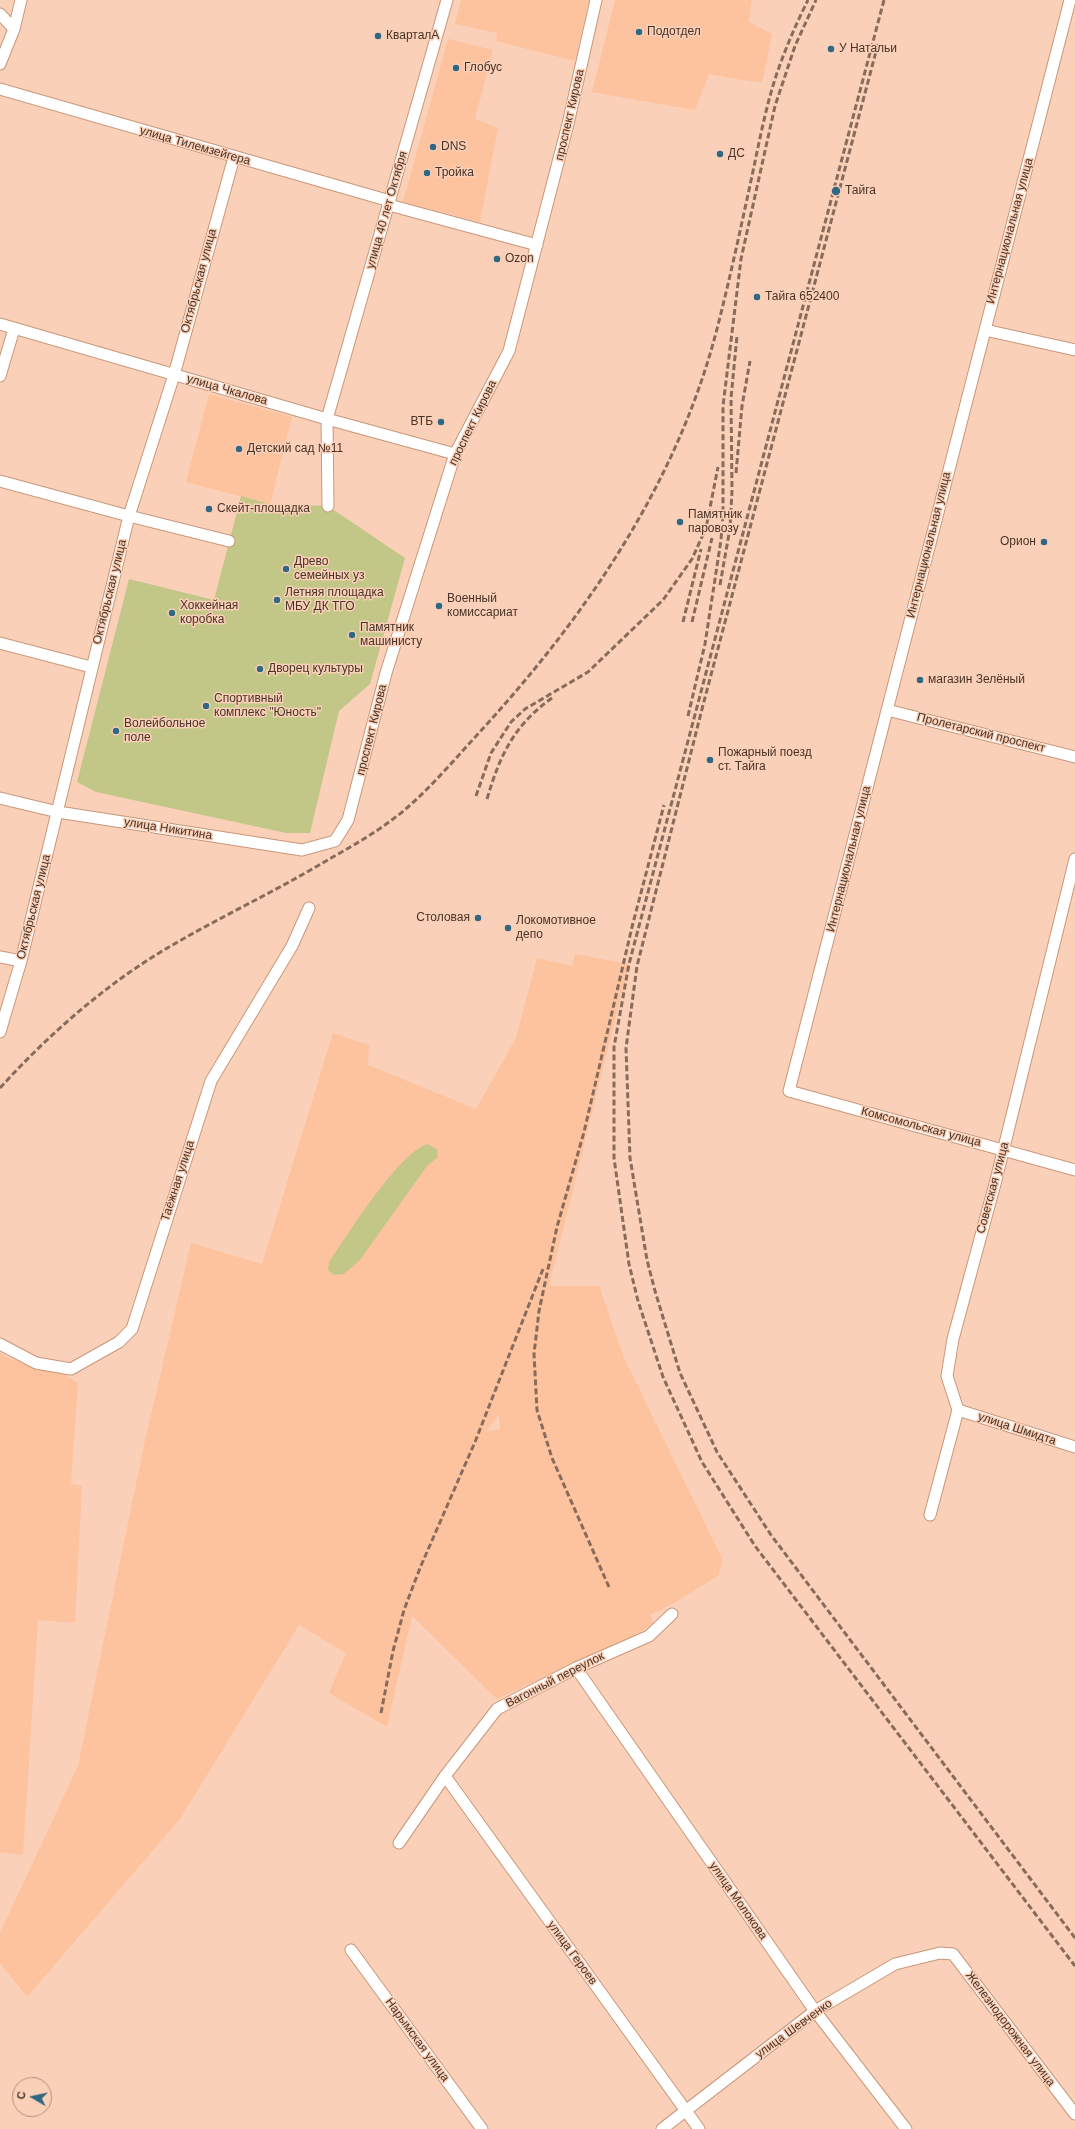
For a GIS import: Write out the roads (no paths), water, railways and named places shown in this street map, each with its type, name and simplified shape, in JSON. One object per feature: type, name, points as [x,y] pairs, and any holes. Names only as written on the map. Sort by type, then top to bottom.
[{"type":"street","points":[[0,64],[14,29],[21,0]]},
{"type":"street","name":"улица 40 лет Октября","points":[[328,506],[327,419],[448,0]]},
{"type":"street","name":"проспект Кирова","points":[[335,841],[348,820],[386,673],[455,454],[508,351],[568,124],[596,0]]},
{"type":"street","name":"Интернациональная улица","points":[[789,1090],[984,330],[1071,15],[1070,0]]},
{"type":"street","points":[[0,14],[14,29]]},
{"type":"street","name":"улица Тилемзейгера","points":[[0,90],[537,245]]},
{"type":"street","name":"Октябрьская улица","points":[[0,1032],[21,962],[58,812],[91,667],[129,516],[174,375],[234,157]]},
{"type":"street","name":"улица Чкалова","points":[[0,324],[327,419],[455,454]]},
{"type":"street","points":[[0,376],[14,329]]},
{"type":"street","points":[[984,330],[1075,350]]},
{"type":"street","points":[[0,481],[129,516],[229,540]]},
{"type":"street","points":[[0,643],[91,667]]},
{"type":"street","name":"Пролетарский проспект","points":[[887,710],[1075,757]]},
{"type":"street","name":"улица Никитина","points":[[0,798],[58,812],[302,850],[335,841]]},
{"type":"street","name":"Советская улица","points":[[958,1410],[947,1376],[953,1339],[1003,1149],[1075,859]]},
{"type":"street","name":"Таёжная улица","points":[[0,1344],[36,1363],[71,1370],[119,1342],[132,1328],[211,1081],[292,946],[309,908]]},
{"type":"street","points":[[0,957],[21,962]]},
{"type":"street","name":"Комсомольская улица","points":[[789,1090],[1075,1170]]},
{"type":"street","points":[[930,1515],[958,1410]]},
{"type":"street","name":"улица Шмидта","points":[[958,1410],[1075,1447]]},
{"type":"street","name":"Вагонный переулок","points":[[399,1843],[445,1776],[497,1709],[576,1668],[649,1636],[672,1614]]},
{"type":"street","name":"улица Молокова","points":[[576,1668],[815,2011],[906,2129]]},
{"type":"street","name":"улица Героев","points":[[445,1776],[699,2129]]},
{"type":"street","name":"Нарымская улица","points":[[351,1950],[482,2129]]},
{"type":"street","name":"улица Шевченко","points":[[662,2129],[815,2011],[895,1964],[940,1953]]},
{"type":"street","name":"Железнодорожная улица","points":[[940,1953],[952,1954],[1075,2114]]},
{"type":"railway","points":[[0,1088],[58,1029],[79,1011],[146,961],[351,847],[381,828],[408,807],[452,763],[517,690],[590,596],[652,495],[678,441],[700,386],[722,310],[771,91],[794,29],[808,0]]},
{"type":"railway","points":[[688,716],[705,644],[721,540],[723,514],[723,406],[741,259],[775,106],[795,46],[816,0]]},
{"type":"railway","points":[[884,0],[629,964],[614,1047],[614,1158],[629,1264],[638,1301],[663,1377],[702,1462],[755,1546],[1075,1966]]},
{"type":"railway","points":[[878,44],[702,709],[637,966],[626,1048],[630,1158],[647,1260],[655,1291],[680,1373],[717,1452],[771,1535],[1075,1938]]},
{"type":"railway","points":[[720,585],[730,528],[732,491],[731,398],[737,336]]},
{"type":"railway","points":[[736,473],[742,406],[750,361]]},
{"type":"railway","points":[[705,533],[718,467]]},
{"type":"railway","points":[[476,796],[491,753],[511,722],[525,709],[588,672],[663,600],[692,559],[706,528]]},
{"type":"railway","points":[[692,622],[712,538]]},
{"type":"railway","points":[[683,622],[701,549]]},
{"type":"railway","points":[[487,799],[497,768],[510,742],[528,719],[552,698]]},
{"type":"railway","points":[[609,1587],[552,1458],[537,1410],[534,1354],[539,1311],[557,1227],[584,1132],[632,927],[664,805]]},
{"type":"railway","points":[[381,1713],[393,1651],[404,1610],[420,1568],[475,1442],[543,1269]]},
{"type":"place","name":"Подотдел","points":[[639,32]]},
{"type":"place","name":"КварталА","points":[[378,36]]},
{"type":"place","name":"У Натальи","points":[[831,49]]},
{"type":"place","name":"Глобус","points":[[456,68]]},
{"type":"place","name":"DNS","points":[[433,147]]},
{"type":"place","name":"ДС","points":[[720,154]]},
{"type":"place","name":"Тройка","points":[[427,173]]},
{"type":"place","name":"Тайга","points":[[836,191]]},
{"type":"place","name":"Ozon","points":[[497,259]]},
{"type":"place","name":"Тайга 652400","points":[[757,297]]},
{"type":"place","name":"ВТБ","points":[[441,422]]},
{"type":"place","name":"Детский сад №11","points":[[239,449]]},
{"type":"place","name":"Скейт-площадка","points":[[209,509]]},
{"type":"place","name":"Памятник паровозу","points":[[680,522]]},
{"type":"place","name":"Орион","points":[[1044,542]]},
{"type":"place","name":"Древо семейных уз","points":[[286,569]]},
{"type":"place","name":"Летняя площадка МБУ ДК ТГО","points":[[277,600]]},
{"type":"place","name":"Военный комиссариат","points":[[439,606]]},
{"type":"place","name":"Хоккейная коробка","points":[[172,613]]},
{"type":"place","name":"Памятник машинисту","points":[[352,635]]},
{"type":"place","name":"Дворец культуры","points":[[260,669]]},
{"type":"place","name":"магазин Зелёный","points":[[920,680]]},
{"type":"place","name":"Спортивный комплекс \"Юность\"","points":[[206,706]]},
{"type":"place","name":"Волейбольное поле","points":[[116,731]]},
{"type":"place","name":"Пожарный поезд ст. Тайга","points":[[710,760]]},
{"type":"place","name":"Столовая","points":[[478,918]]},
{"type":"place","name":"Локомотивное депо","points":[[508,928]]}]
